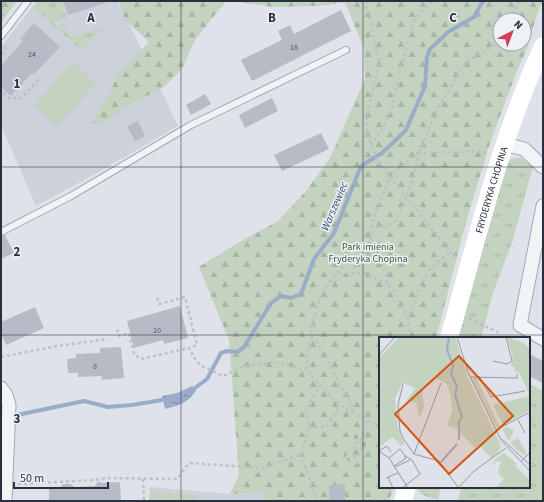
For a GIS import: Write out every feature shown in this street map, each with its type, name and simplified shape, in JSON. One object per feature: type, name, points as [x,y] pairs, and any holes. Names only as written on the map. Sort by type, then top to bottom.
[{"type":"street","name":"FRYDERYKA CHOPINA","points":[[449,337],[504,144],[523,90],[543,46]]},
{"type":"street","points":[[504,144],[524,149],[543,167]]},
{"type":"street","points":[[543,206],[520,325],[543,339]]},
{"type":"street","points":[[1,388],[7,399],[8,416],[5,501]]},
{"type":"lane","points":[[1,36],[28,1]]},
{"type":"lane","points":[[1,232],[71,196],[191,125],[346,50]]},
{"type":"path","points":[[1,1],[4,21],[8,27]]},
{"type":"path","points":[[362,1],[368,11],[379,66],[366,115],[367,132],[374,154],[389,176],[450,252],[461,262]]},
{"type":"path","points":[[371,146],[392,109],[400,70],[414,20],[432,1]]},
{"type":"path","points":[[514,12],[519,1]]},
{"type":"path","points":[[1,54],[8,45]]},
{"type":"path","points":[[371,226],[383,227],[392,224],[407,198],[420,151],[436,112],[467,62],[492,45]]},
{"type":"path","points":[[3,93],[9,98],[22,98],[39,78]]},
{"type":"path","points":[[420,151],[425,153],[484,152]]},
{"type":"path","points":[[410,337],[411,332],[408,320],[401,302],[388,284],[382,262],[369,235],[389,176],[420,151]]},
{"type":"path","points":[[307,370],[308,351],[316,310],[323,292],[338,273],[371,241]]},
{"type":"path","points":[[408,320],[415,296],[422,280],[434,264],[450,252]]},
{"type":"path","points":[[338,273],[364,273],[388,284]]},
{"type":"path","points":[[116,331],[118,331],[119,336],[129,333],[134,354],[141,359],[197,345],[184,297],[159,304],[157,298]]},
{"type":"path","points":[[479,323],[498,332]]},
{"type":"path","points":[[312,335],[353,408],[352,413]]},
{"type":"path","points":[[1,357],[57,346],[108,339]]},
{"type":"path","points":[[189,348],[196,361],[223,376],[242,367],[273,362],[307,370],[320,387],[340,406],[367,421],[379,426]]},
{"type":"path","points":[[317,501],[301,454],[309,427],[306,411],[315,392],[320,387]]},
{"type":"path","points":[[309,427],[326,427],[340,406]]},
{"type":"path","points":[[360,442],[356,443],[352,456],[358,457],[362,444],[360,442],[367,421]]},
{"type":"path","points":[[5,484],[46,483],[106,478],[177,479],[189,463],[264,468],[301,454]]},
{"type":"path","points":[[143,479],[144,501]]},
{"type":"shaded area","points":[[37,1],[118,1],[122,14],[125,15],[178,126],[36,206],[1,125],[1,47]]},
{"type":"shaded area","points":[[150,487],[230,494],[265,492],[265,501],[149,501]]},
{"type":"green space","points":[[1,1],[17,1],[1,23]]},
{"type":"green space","points":[[38,1],[62,1],[66,17],[54,22],[56,27],[65,24],[69,37],[102,27],[100,33],[80,51],[78,49],[89,37],[88,36],[77,47],[33,7]]},
{"type":"green space","points":[[119,1],[226,1],[195,40],[182,69],[164,87],[132,103],[103,124],[92,123],[111,91],[116,77],[149,42],[124,19]]},
{"type":"green space","name":"Park imienia Fryderyka Chopina","points":[[233,1],[543,1],[537,14],[532,32],[532,12],[492,12],[492,52],[526,52],[491,140],[466,222],[436,337],[379,337],[379,488],[394,488],[389,501],[265,501],[264,492],[230,494],[239,476],[229,340],[199,267],[241,241],[278,221],[306,191],[330,158],[365,79],[364,49],[345,2],[319,6],[273,7]]},
{"type":"green space","points":[[73,63],[96,84],[57,127],[34,105]]},
{"type":"green space","points":[[513,158],[521,158],[533,166],[512,243],[493,293],[481,337],[457,337],[507,162]]},
{"type":"green space","points":[[530,384],[543,391],[543,501],[458,501],[461,488],[530,488]]},
{"type":"green space","points":[[354,434],[369,440],[361,464],[357,463],[354,466],[350,465],[348,460],[345,459]]},
{"type":"green space","points":[[416,488],[441,488],[438,500],[428,497]]},
{"type":"green space","points":[[151,493],[196,495],[196,501],[150,501]]},
{"type":"water","points":[[192,386],[196,391],[189,399],[179,405],[165,409],[162,396],[177,393]]},
{"type":"building","points":[[63,1],[106,1],[106,3],[68,15]]},
{"type":"building","points":[[341,10],[351,31],[252,81],[241,60],[282,40],[278,31],[290,25],[294,34]]},
{"type":"building","points":[[34,23],[60,47],[34,74],[31,74],[11,96],[1,87],[1,66],[23,41],[20,39]]},
{"type":"building","points":[[205,94],[211,104],[191,115],[186,105]]},
{"type":"building","points":[[272,98],[278,111],[245,128],[239,115]]},
{"type":"building","points":[[138,121],[145,136],[135,141],[127,126]]},
{"type":"building","points":[[321,133],[329,149],[282,171],[274,155]]},
{"type":"building","points":[[5,235],[14,253],[1,259],[1,236]]},
{"type":"building","points":[[180,306],[188,338],[164,344],[163,340],[134,348],[127,321]]},
{"type":"building","points":[[35,307],[44,328],[6,345],[1,334],[1,322]]},
{"type":"building","points":[[121,347],[124,378],[102,380],[101,376],[78,377],[78,373],[68,373],[67,359],[76,358],[76,354],[100,353],[100,348]]},
{"type":"building","points":[[530,354],[543,361],[543,383],[530,376]]},
{"type":"building","points":[[99,481],[101,483],[120,482],[121,501],[49,501],[49,489],[60,488],[63,484],[70,484],[75,487],[95,486]]},
{"type":"building","points":[[345,484],[345,501],[330,501],[329,485]]},
{"type":"waterway","name":"Warszewiec","points":[[191,391],[207,379],[221,353],[227,351],[237,352],[244,347],[271,303],[281,296],[291,298],[301,294],[314,259],[334,233],[361,166],[382,153],[406,130],[425,86],[427,57],[430,49],[448,32],[474,17],[483,1]]},
{"type":"waterway","name":"Warszewiec","points":[[17,415],[84,401],[108,407],[168,399]]}]
